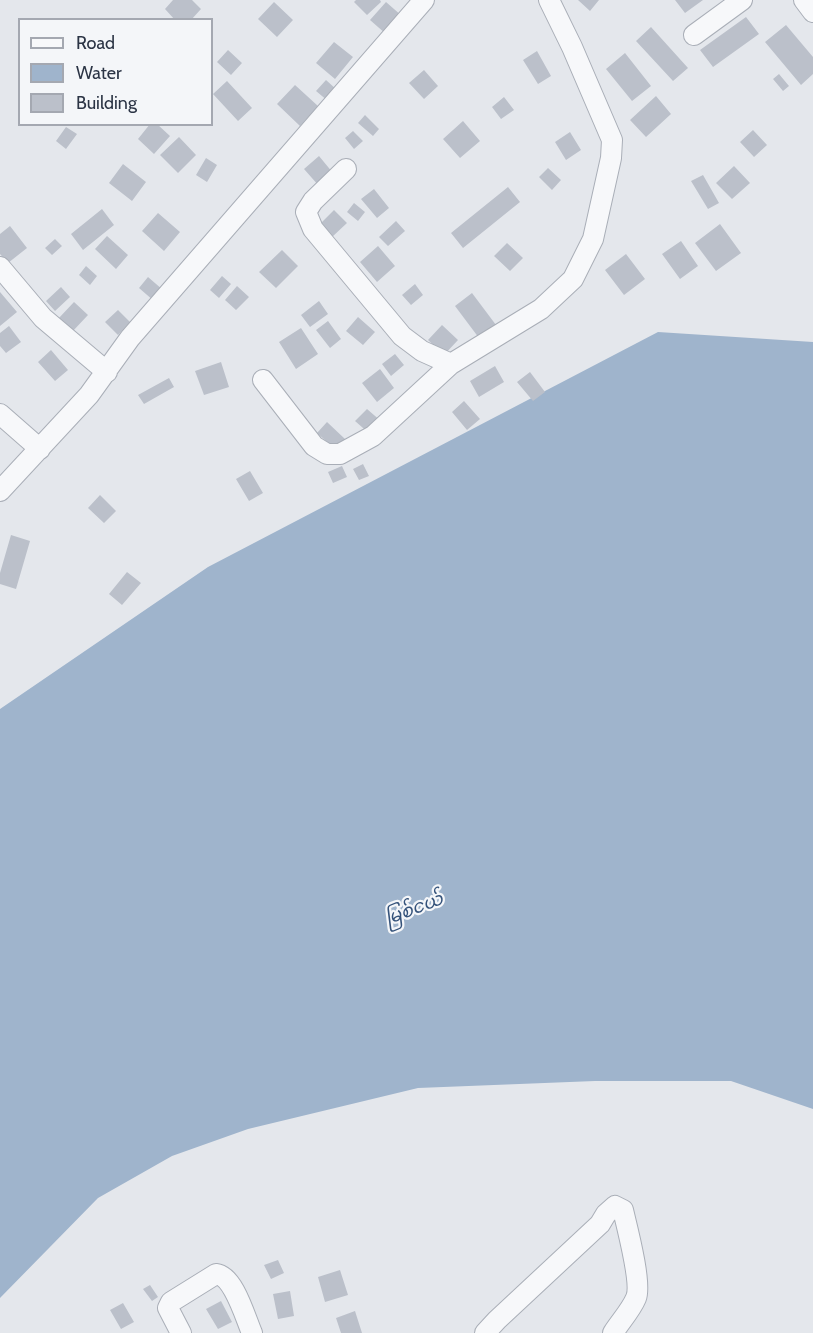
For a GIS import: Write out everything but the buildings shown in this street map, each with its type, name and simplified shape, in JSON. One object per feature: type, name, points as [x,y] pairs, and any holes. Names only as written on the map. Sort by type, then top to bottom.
[{"type":"street","points":[[0,491],[107,372],[130,338],[424,0]]},
{"type":"street","points":[[263,380],[314,447],[327,454],[340,454],[373,436],[451,364],[541,309],[573,279],[593,239],[611,158],[612,140],[549,0]]},
{"type":"street","points":[[694,35],[742,0]]},
{"type":"street","points":[[804,0],[813,12]]},
{"type":"street","points":[[346,169],[306,212],[313,229],[402,336],[422,351],[451,364]]},
{"type":"street","points":[[0,267],[43,318],[107,372]]},
{"type":"street","points":[[0,414],[40,449]]},
{"type":"street","points":[[486,1333],[496,1320],[600,1224],[615,1206],[623,1210],[630,1238],[637,1296],[613,1333]]},
{"type":"street","points":[[181,1333],[168,1308],[171,1302],[216,1274],[230,1281],[252,1333]]},
{"type":"water","name":"မြစ်ငယ်","points":[[658,332],[813,342],[813,1109],[731,1081],[595,1081],[418,1088],[248,1129],[172,1156],[98,1198],[0,1298],[0,709],[208,567]]}]
